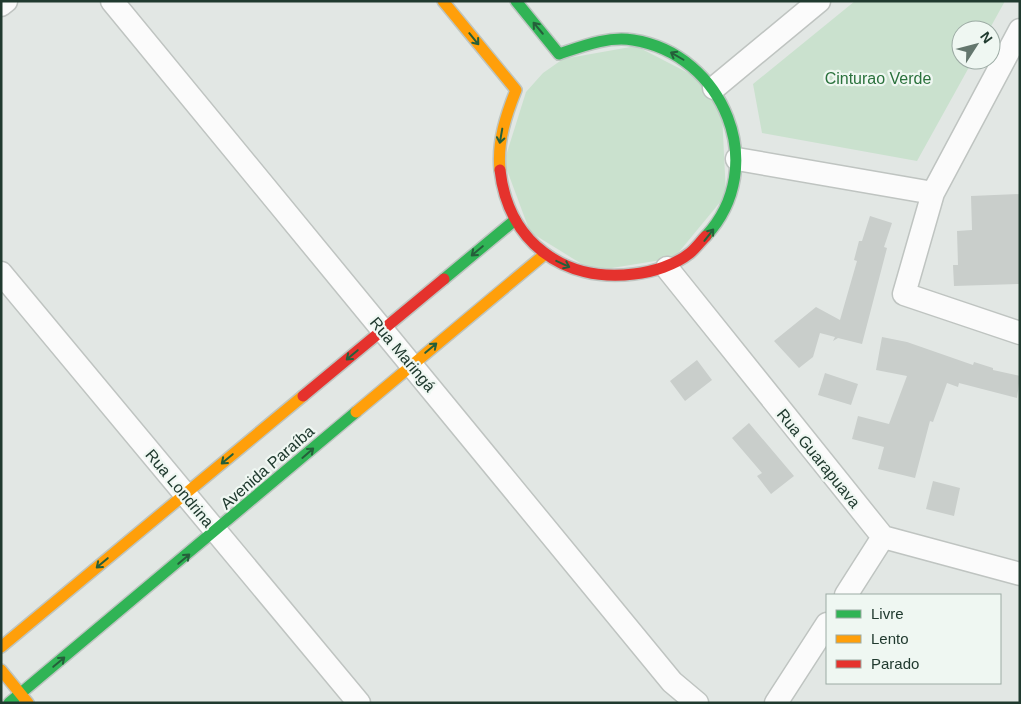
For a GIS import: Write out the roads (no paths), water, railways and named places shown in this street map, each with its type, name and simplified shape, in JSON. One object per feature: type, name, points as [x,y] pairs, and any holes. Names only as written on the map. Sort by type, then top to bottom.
[{"type":"street","points":[[1,5],[6,1]]},
{"type":"street","name":"Rua Maringá","points":[[112,1],[672,682],[697,703]]},
{"type":"street","points":[[443,1],[516,90],[504,121],[498,154],[502,188],[515,220],[531,242],[559,263],[591,276],[632,278],[667,268],[687,257],[705,241],[718,225],[734,186],[737,159],[732,126],[714,88],[699,71],[684,60],[646,42],[624,39],[604,41],[559,54],[516,1]]},
{"type":"street","points":[[714,88],[819,1]]},
{"type":"street","points":[[1020,30],[933,193],[904,294],[1020,333]]},
{"type":"street","points":[[737,159],[933,193]]},
{"type":"street","name":"Avenida Paraíba","points":[[1,647],[515,220]]},
{"type":"street","name":"Avenida Paraíba","points":[[9,703],[25,698],[411,364],[545,254]]},
{"type":"street","name":"Rua Guarapuava","points":[[667,268],[883,537]]},
{"type":"street","name":"Rua Londrina","points":[[1,273],[359,703]]},
{"type":"street","points":[[847,594],[883,537],[1020,574]]},
{"type":"street","points":[[776,703],[826,626]]},
{"type":"street","points":[[1,670],[25,698]]},
{"type":"park label","name":"Cinturao Verde","points":[[878,78]]}]
